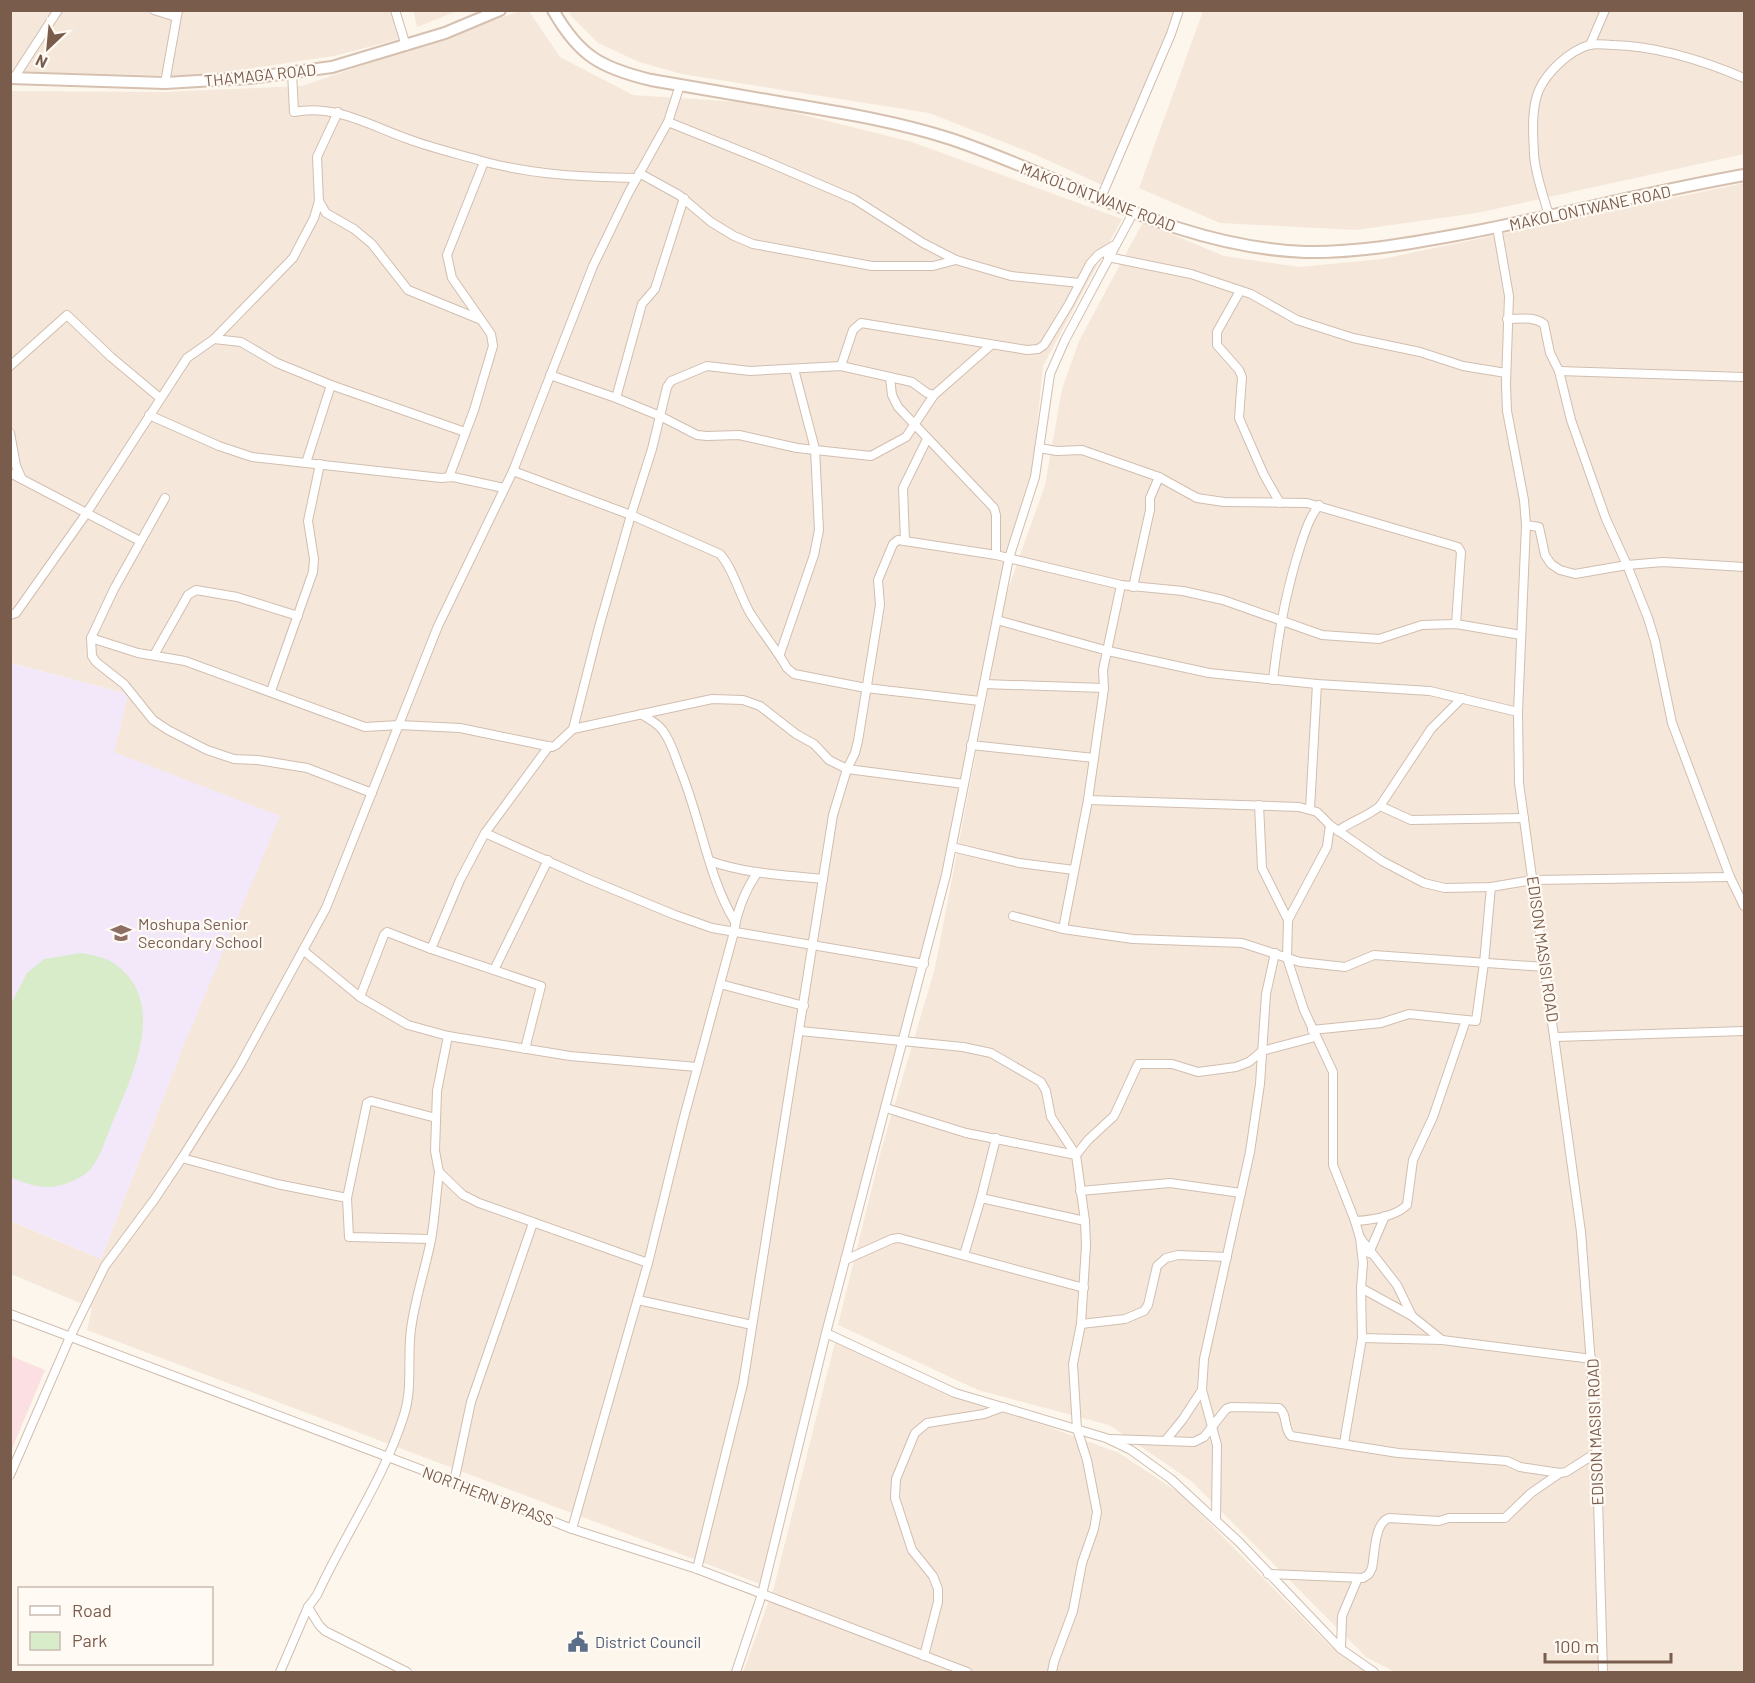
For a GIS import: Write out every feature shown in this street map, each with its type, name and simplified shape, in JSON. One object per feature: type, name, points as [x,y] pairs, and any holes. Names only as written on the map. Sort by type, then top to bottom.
[{"type":"main road","name":"THAMAGA ROAD","points":[[12,78],[165,83],[249,78],[332,67],[445,33],[500,10]]},
{"type":"main road","name":"MAKOLONTWANE ROAD","points":[[553,10],[564,31],[578,46],[594,59],[626,74],[842,112],[919,129],[990,153],[1133,213],[1223,240],[1267,249],[1306,252],[1381,247],[1497,227],[1744,175]]},
{"type":"street","points":[[12,78],[58,10]]},
{"type":"street","points":[[154,10],[177,14],[165,83]]},
{"type":"street","points":[[395,10],[406,46]]},
{"type":"street","points":[[1100,200],[1171,34],[1179,10]]},
{"type":"street","points":[[1590,45],[1605,10]]},
{"type":"street","points":[[1550,216],[1534,156],[1535,106],[1538,92],[1544,81],[1563,61],[1590,45],[1630,46],[1655,49],[1716,66],[1744,78]]},
{"type":"street","points":[[292,72],[294,112],[313,110],[338,112],[410,140],[484,162],[540,173],[638,176],[684,198],[711,222],[753,244],[872,266],[933,266],[956,261]]},
{"type":"street","points":[[10,1476],[70,1337],[109,1259],[154,1200],[239,1067],[330,900],[438,626],[513,471],[593,266],[668,122],[680,85]]},
{"type":"street","points":[[10,615],[16,613],[86,514],[189,355],[214,339],[293,258],[309,231],[319,201],[317,156],[338,112]]},
{"type":"street","points":[[668,122],[854,200],[956,261],[1011,276],[1080,283]]},
{"type":"street","points":[[449,477],[493,346],[490,334],[452,278],[447,255],[484,162]]},
{"type":"street","points":[[616,398],[642,304],[655,289],[684,198]]},
{"type":"street","points":[[319,201],[326,213],[354,229],[372,244],[408,290],[481,320]]},
{"type":"street","points":[[735,1672],[762,1594],[826,1333],[924,964],[952,847],[1009,558],[1035,477],[1053,365],[1133,213]]},
{"type":"street","name":"EDISON MASISI ROAD","points":[[1497,227],[1509,296],[1507,411],[1524,500],[1526,525],[1518,712],[1519,783],[1556,1037],[1581,1232],[1592,1359],[1603,1672]]},
{"type":"street","points":[[841,366],[853,330],[861,323],[991,345],[1027,350],[1038,349],[1044,345],[1090,264],[1098,255],[1114,246]]},
{"type":"street","points":[[1108,257],[1191,274],[1261,300],[1297,320],[1353,338],[1420,352],[1479,370],[1506,373]]},
{"type":"street","points":[[1239,291],[1217,332],[1217,345],[1242,376],[1239,418],[1264,475],[1280,503]]},
{"type":"street","points":[[10,366],[67,315],[111,357],[160,398]]},
{"type":"street","points":[[1507,319],[1531,318],[1538,319],[1544,324],[1550,353],[1560,371],[1571,420],[1606,519],[1628,565],[1655,641],[1672,723],[1730,877],[1744,906]]},
{"type":"street","points":[[214,339],[241,342],[277,363],[331,385],[465,432]]},
{"type":"street","points":[[550,375],[616,398],[660,416],[697,435],[739,435],[797,448],[871,456],[906,437],[934,395],[991,345]]},
{"type":"street","points":[[91,638],[138,652],[185,661],[365,727],[460,728],[556,746],[573,729],[599,627],[652,449],[667,387],[671,381],[707,366],[750,371],[841,366],[912,382],[927,393],[934,395]]},
{"type":"street","points":[[780,654],[819,530],[815,449],[794,369]]},
{"type":"street","points":[[1560,371],[1744,377]]},
{"type":"street","points":[[890,378],[892,395],[898,407],[994,508],[996,555]]},
{"type":"street","points":[[306,463],[331,385]]},
{"type":"street","points":[[149,415],[252,457],[441,478],[449,477],[504,488]]},
{"type":"street","points":[[10,433],[16,466],[21,477]]},
{"type":"street","points":[[905,541],[903,488],[927,439]]},
{"type":"street","points":[[1039,448],[1057,451],[1077,449],[1159,477],[1197,498],[1224,502],[1319,505],[1458,547],[1461,552],[1456,624]]},
{"type":"street","points":[[271,691],[313,572],[314,559],[308,521],[320,464]]},
{"type":"street","points":[[513,471],[631,515],[720,554],[751,614],[780,654],[787,668],[800,676],[866,688],[980,701]]},
{"type":"street","points":[[10,473],[141,541]]},
{"type":"street","points":[[1133,587],[1150,510],[1150,498],[1159,477]]},
{"type":"street","points":[[165,498],[114,589],[91,638],[92,656],[96,662],[124,684],[153,720],[207,750],[234,759],[258,760],[307,768],[372,793]]},
{"type":"street","points":[[1273,680],[1280,620],[1293,568],[1310,519],[1319,505]]},
{"type":"street","points":[[1526,525],[1539,527],[1545,555],[1551,564],[1560,570],[1575,574],[1663,562],[1744,567]]},
{"type":"street","points":[[697,1569],[743,1384],[833,815],[847,769],[857,747],[880,606],[879,575],[895,542],[905,541],[996,555],[1122,585],[1223,600],[1322,635],[1379,639],[1422,625],[1456,624],[1521,635]]},
{"type":"street","points":[[1063,929],[1088,800],[1104,688],[1103,670],[1122,585]]},
{"type":"street","points":[[154,655],[188,595],[196,590],[237,597],[298,616]]},
{"type":"street","points":[[997,620],[1108,651],[1209,673],[1317,684],[1430,691],[1518,712]]},
{"type":"street","points":[[984,684],[1104,688]]},
{"type":"street","points":[[1310,809],[1317,684]]},
{"type":"street","points":[[1338,831],[1380,806],[1431,729],[1462,698]]},
{"type":"street","points":[[573,729],[712,699],[743,700],[753,702],[796,734],[814,744],[829,760],[847,769],[964,784]]},
{"type":"street","points":[[641,714],[664,732],[673,750],[690,793],[714,878],[735,922]]},
{"type":"street","points":[[971,745],[1094,758]]},
{"type":"street","points":[[431,950],[460,880],[485,833],[549,746]]},
{"type":"street","points":[[1088,800],[1258,805],[1310,809],[1382,861],[1424,883],[1445,888],[1491,887],[1533,880],[1730,877]]},
{"type":"street","points":[[1258,805],[1262,868],[1288,920]]},
{"type":"street","points":[[1380,806],[1411,820],[1524,818]]},
{"type":"street","points":[[1330,825],[1324,855],[1288,920],[1287,958],[1314,1034],[1333,1072],[1333,1165],[1355,1221],[1363,1263],[1362,1338],[1344,1443]]},
{"type":"street","points":[[485,833],[675,915],[712,928],[924,964]]},
{"type":"street","points":[[952,847],[1019,863],[1074,870]]},
{"type":"street","points":[[494,970],[548,860]]},
{"type":"street","points":[[710,861],[729,868],[757,873],[823,879]]},
{"type":"street","points":[[572,1530],[648,1263],[735,922],[747,888],[757,873]]},
{"type":"street","points":[[1076,1155],[1088,1140],[1114,1116],[1138,1064],[1172,1064],[1198,1072],[1236,1067],[1244,1065],[1262,1051],[1314,1034],[1381,1023],[1409,1014],[1473,1021],[1478,1018],[1491,887]]},
{"type":"street","points":[[1013,916],[1063,929],[1134,939],[1242,943],[1300,962],[1345,966],[1374,956],[1545,967]]},
{"type":"street","points":[[360,996],[384,935],[387,933],[541,986],[525,1049]]},
{"type":"street","points":[[303,951],[360,996],[408,1025],[448,1036],[570,1056],[697,1067]]},
{"type":"street","points":[[1216,1520],[1217,1445],[1202,1390],[1204,1359],[1252,1141],[1260,1084],[1266,994],[1275,953]]},
{"type":"street","points":[[720,984],[804,1006]]},
{"type":"street","points":[[1355,1221],[1385,1216],[1407,1205],[1413,1160],[1433,1117],[1466,1020]]},
{"type":"street","points":[[800,1031],[903,1043],[963,1047],[991,1053],[1041,1082],[1046,1091],[1051,1117],[1076,1155],[1085,1221],[1081,1324],[1073,1364],[1077,1429],[1087,1460],[1097,1512],[1094,1529],[1082,1563],[1073,1611],[1052,1672]]},
{"type":"street","points":[[1556,1037],[1744,1031]]},
{"type":"street","points":[[280,1672],[308,1607],[317,1595],[388,1458],[409,1396],[412,1322],[431,1239],[439,1172],[435,1151],[437,1091],[448,1036]]},
{"type":"street","points":[[431,1239],[349,1238],[347,1198],[369,1101],[436,1118]]},
{"type":"street","points":[[885,1108],[966,1133],[1076,1155]]},
{"type":"street","points":[[964,1255],[996,1138]]},
{"type":"street","points":[[182,1158],[277,1184],[347,1198]]},
{"type":"street","points":[[439,1172],[463,1195],[479,1203],[648,1263]]},
{"type":"street","points":[[1080,1191],[1170,1183],[1241,1193]]},
{"type":"street","points":[[981,1198],[1085,1221]]},
{"type":"street","points":[[1363,1263],[1385,1216]]},
{"type":"street","points":[[454,1482],[471,1402],[533,1222]]},
{"type":"street","points":[[845,1260],[899,1238],[1084,1288]]},
{"type":"street","points":[[1360,1238],[1397,1285],[1412,1316]]},
{"type":"street","points":[[1081,1324],[1125,1319],[1144,1311],[1148,1305],[1157,1266],[1166,1258],[1178,1255],[1227,1257]]},
{"type":"street","points":[[1361,1288],[1412,1316],[1442,1340]]},
{"type":"street","points":[[638,1300],[752,1325]]},
{"type":"street","name":"NORTHERN BYPASS","points":[[10,1314],[454,1482],[572,1530],[697,1569],[968,1672]]},
{"type":"street","points":[[826,1333],[955,1393],[1106,1438],[1131,1450],[1171,1479],[1216,1520],[1341,1649],[1374,1672]]},
{"type":"street","points":[[1362,1338],[1442,1340],[1592,1359]]},
{"type":"street","points":[[1166,1440],[1202,1390]]},
{"type":"street","points":[[924,1656],[938,1602],[938,1589],[933,1576],[912,1550],[895,1498],[896,1479],[915,1433],[927,1423],[984,1413],[1003,1407]]},
{"type":"street","points":[[1106,1438],[1194,1442],[1204,1437],[1222,1414],[1231,1407],[1279,1408],[1283,1411],[1288,1433],[1291,1436],[1398,1453],[1507,1461],[1520,1467],[1560,1473],[1566,1472],[1596,1453]]},
{"type":"street","points":[[1268,1574],[1358,1578],[1369,1574],[1372,1568],[1380,1527],[1385,1519],[1439,1521],[1449,1518],[1505,1518],[1531,1493],[1560,1473]]},
{"type":"street","points":[[1341,1649],[1342,1616],[1358,1578]]},
{"type":"street","points":[[308,1607],[319,1626],[325,1631],[407,1672]]},
{"type":"shaded area","points":[[413,10],[457,10],[457,11],[417,27]]},
{"type":"shaded area","points":[[11,11],[391,11],[399,39],[334,56],[201,76],[11,72]]},
{"type":"shaded area","points":[[520,11],[529,11],[560,57],[633,95],[756,103],[912,142],[1122,219],[1043,366],[1030,496],[992,620],[952,849],[912,988],[837,1274],[765,1586],[87,1330],[92,1308],[11,1274],[10,1221],[101,1259],[182,1050],[114,752],[128,694],[11,663],[11,91],[163,92],[302,86]]},
{"type":"shaded area","points":[[569,11],[1173,11],[1171,26],[1102,185],[1034,154],[929,113],[682,74],[639,62],[598,43],[571,16]]},
{"type":"shaded area","points":[[1203,11],[1744,11],[1744,154],[1477,213],[1356,230],[1220,223],[1139,188]]},
{"type":"shaded area","points":[[1744,183],[1744,1672],[1395,1672],[1366,1657],[1191,1481],[1109,1425],[978,1390],[838,1325],[882,1147],[935,968],[1006,595],[1045,485],[1062,389],[1079,341],[1143,222],[1224,256],[1299,267],[1382,259]]},
{"type":"shaded area","name":"Moshupa Senior Secondary School","points":[[10,663],[128,694],[114,752],[280,816],[182,1050],[101,1259],[11,1221]]},
{"type":"shaded area","points":[[835,1342],[947,1395],[1049,1427],[1119,1453],[1181,1494],[1330,1646],[1369,1672],[743,1672],[774,1587]]},
{"type":"shaded area","points":[[11,1356],[45,1370],[11,1451]]},
{"type":"green space","points":[[81,953],[115,964],[131,979],[140,998],[143,1017],[142,1038],[130,1081],[102,1149],[90,1170],[65,1184],[39,1186],[11,1177],[11,1004],[27,973],[44,959]]},
{"type":"place","name":"Moshupa Senior Secondary School","points":[[121,933]]},
{"type":"place","name":"District Council","points":[[578,1642]]}]
